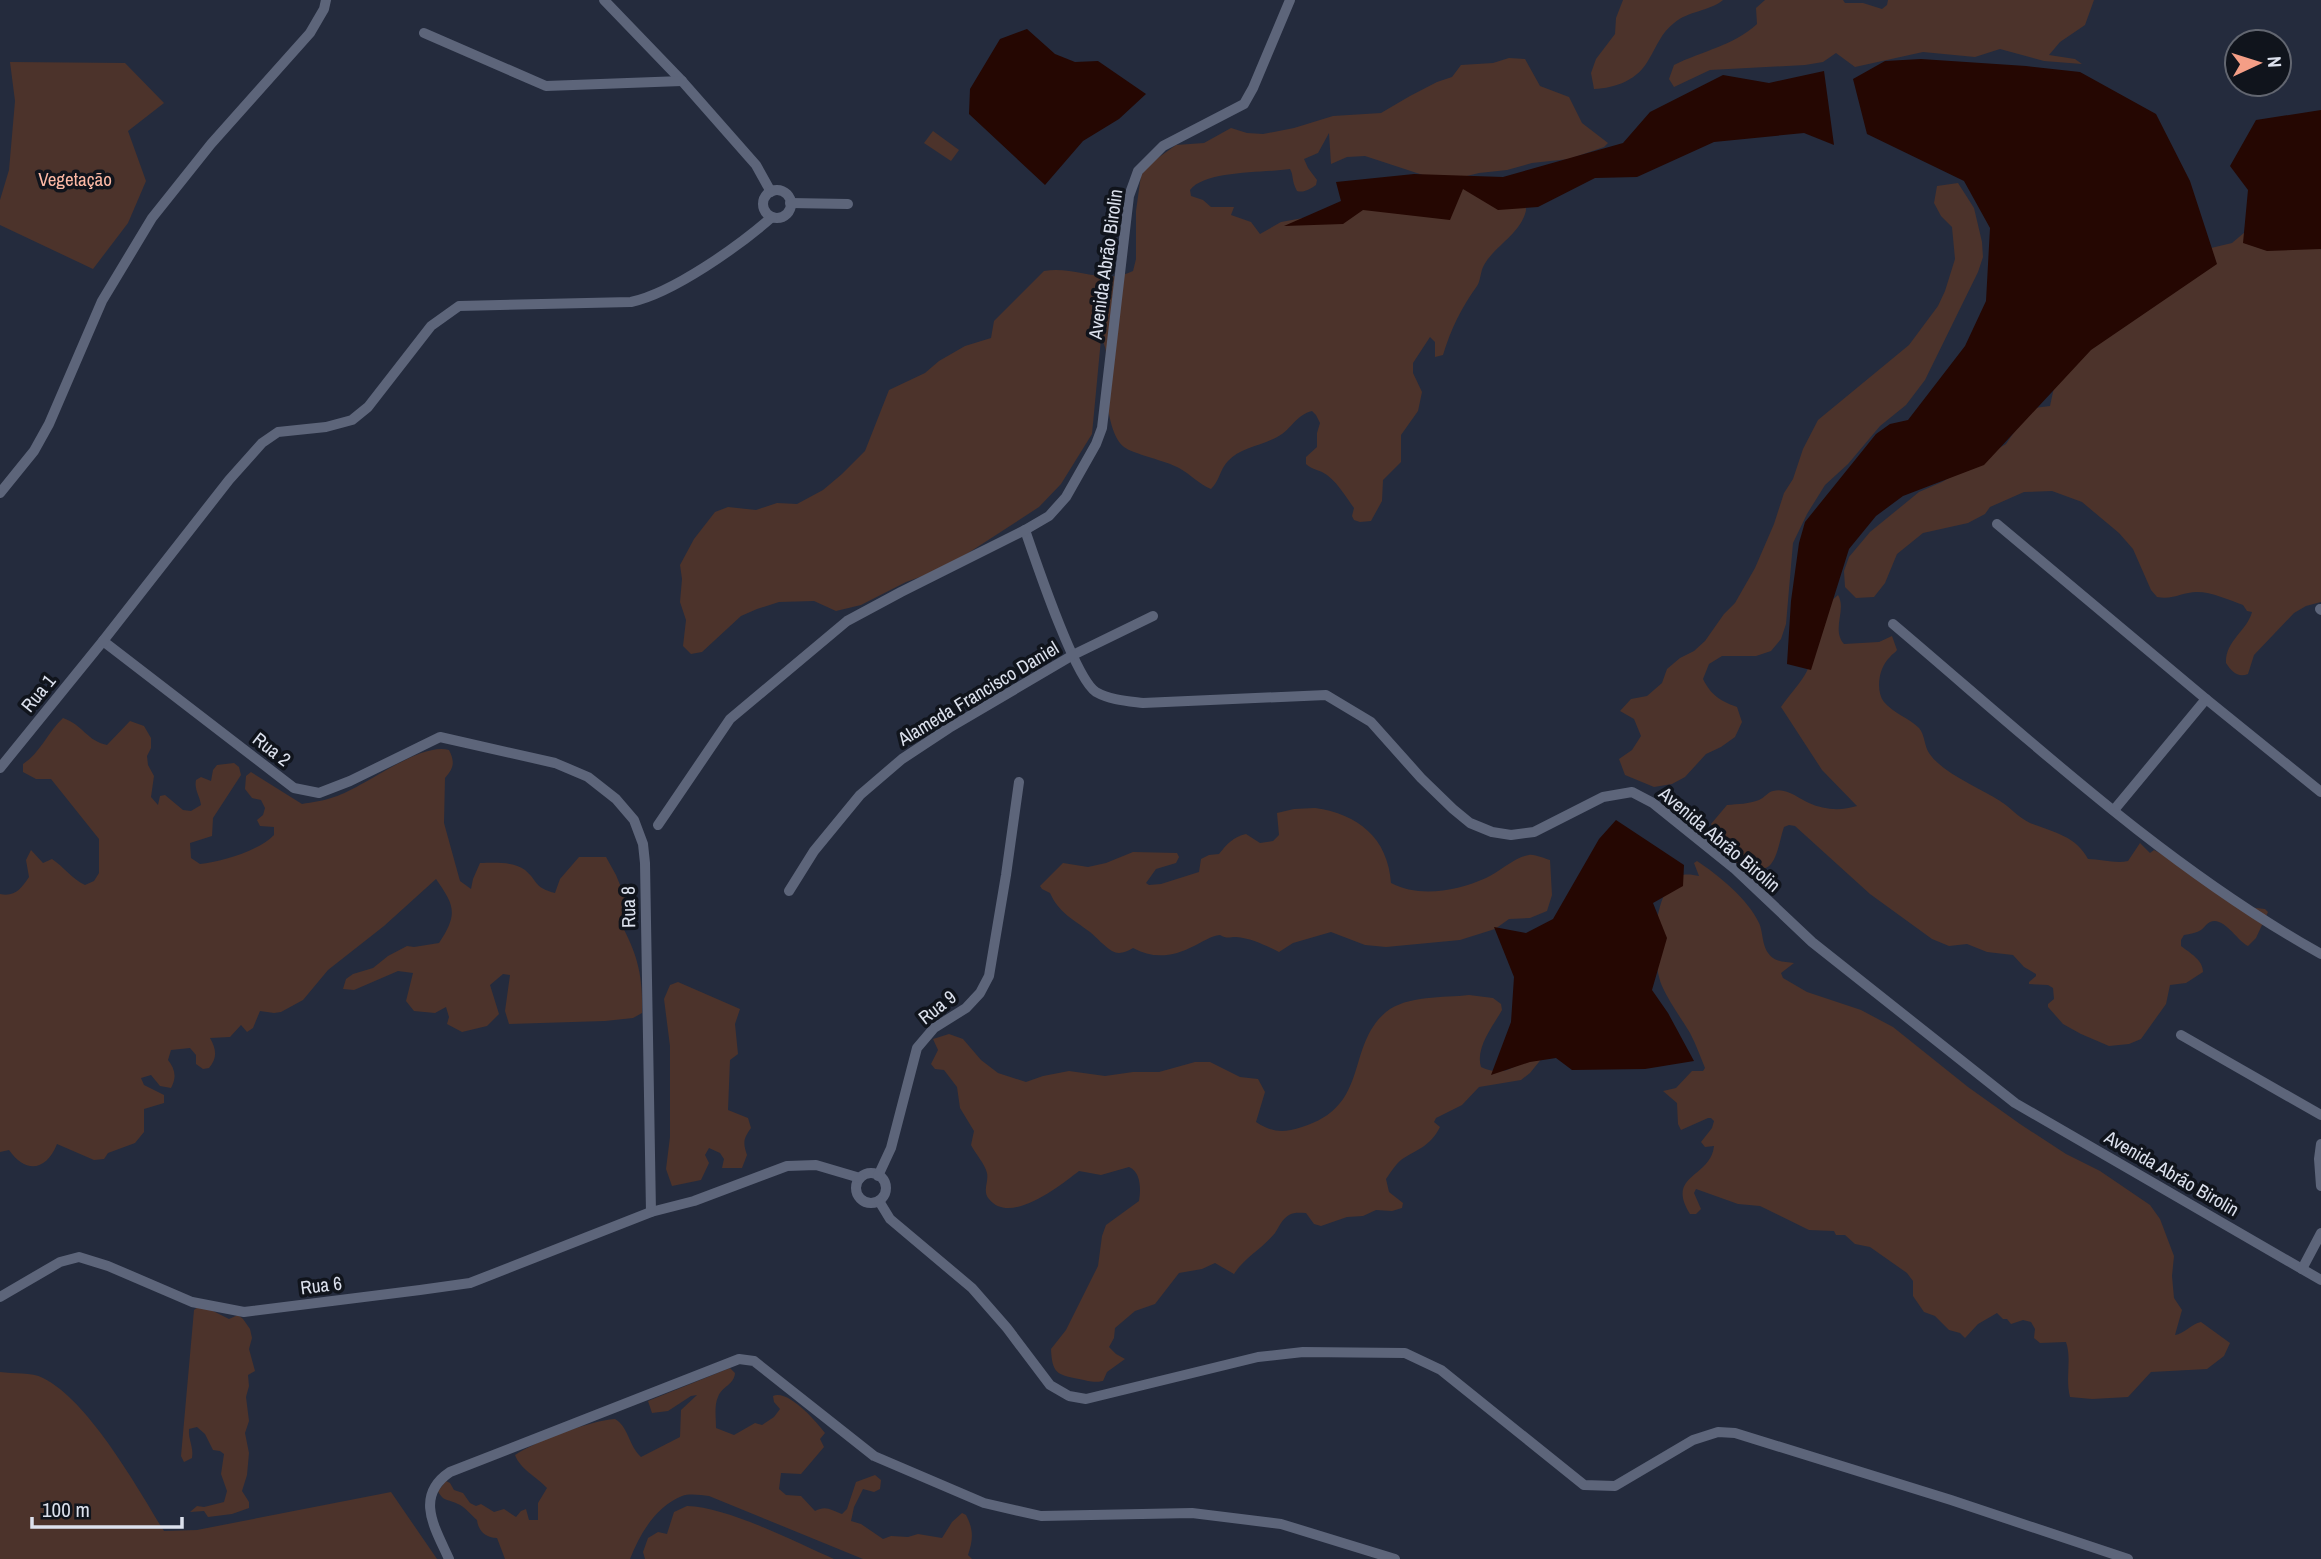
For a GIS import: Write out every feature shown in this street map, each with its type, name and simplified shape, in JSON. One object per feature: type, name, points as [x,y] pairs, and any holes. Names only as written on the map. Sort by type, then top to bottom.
[{"type":"street","points":[[0,493],[34,452],[50,424],[102,301],[152,218],[211,144],[310,33],[324,9],[326,0]]},
{"type":"street","points":[[604,0],[682,81],[756,165],[771,192]]},
{"type":"street","name":"Avenida Abrão Birolin","points":[[657,825],[730,719],[792,665],[847,621],[1025,530],[1049,516],[1066,497],[1102,428],[1129,196],[1138,170],[1163,146],[1244,104],[1290,0]]},
{"type":"street","points":[[424,33],[546,86],[682,81]]},
{"type":"street","points":[[771,192],[784,192],[790,204],[785,215],[772,217],[765,211],[763,202],[771,192]]},
{"type":"street","points":[[790,204],[848,204]]},
{"type":"street","name":"Rua 1","points":[[0,768],[229,480],[262,443],[278,432],[326,427],[352,420],[368,407],[431,327],[459,306],[631,302],[650,298],[686,278],[754,233],[772,217]]},
{"type":"street","points":[[1997,524],[2321,792]]},
{"type":"street","name":"Avenida Abrão Birolin","points":[[1025,530],[1073,655],[1083,678],[1093,691],[1123,701],[1143,702],[1326,695],[1371,722],[1452,809],[1471,823],[1492,832],[1511,835],[1534,832],[1603,797],[1632,792],[1653,803],[1735,869],[1812,942],[2015,1103],[2321,1280]]},
{"type":"street","name":"Alameda Francisco Daniel","points":[[789,891],[814,851],[859,795],[902,760],[948,728],[1073,655],[1153,616]]},
{"type":"street","points":[[1893,624],[2114,810],[2225,896],[2321,954]]},
{"type":"street","name":"Rua 2","points":[[103,641],[295,788],[319,793],[350,781],[440,737]]},
{"type":"street","points":[[2114,810],[2206,699]]},
{"type":"street","name":"Rua 8","points":[[440,737],[555,764],[588,777],[616,799],[634,820],[643,844],[645,863],[651,1212]]},
{"type":"street","name":"Rua 9","points":[[878,1176],[891,1148],[917,1048],[934,1027],[966,1008],[980,993],[989,975],[1019,782]]},
{"type":"street","points":[[2181,1035],[2321,1115]]},
{"type":"street","points":[[2321,1144],[2321,1186]]},
{"type":"street","name":"Rua 6","points":[[0,1297],[60,1262],[79,1257],[108,1266],[192,1302],[244,1312],[420,1290],[470,1283],[651,1212],[694,1201],[787,1167],[816,1165],[860,1178]]},
{"type":"street","points":[[869,1174],[878,1176],[886,1188],[885,1193],[878,1201],[866,1202],[859,1196],[856,1188],[860,1178],[869,1174]]},
{"type":"street","points":[[878,1201],[890,1219],[972,1288],[1007,1328],[1050,1385],[1069,1396],[1086,1399],[1258,1357],[1303,1352],[1405,1353],[1441,1370],[1584,1485],[1615,1486],[1693,1440],[1718,1432],[1735,1433],[1951,1500],[2128,1559]]},
{"type":"street","points":[[2302,1269],[2321,1233]]},
{"type":"street","points":[[449,1559],[430,1517],[432,1492],[439,1479],[450,1472],[739,1359],[754,1361],[874,1456],[984,1503],[1041,1516],[1192,1513],[1281,1524],[1395,1559]]},
{"type":"green space","points":[[1623,0],[1723,0],[1674,23],[1662,35],[1644,66],[1626,82],[1594,89],[1591,73],[1596,59],[1615,34],[1616,18]]},
{"type":"green space","points":[[1765,0],[1843,0],[1845,3],[1863,3],[1882,9],[1888,0],[2094,0],[2085,25],[2060,42],[2049,55],[2075,59],[2082,64],[2044,61],[2000,49],[1975,57],[1923,52],[1855,67],[1836,53],[1823,62],[1805,65],[1710,70],[1674,87],[1669,79],[1674,65],[1748,32],[1757,24],[1756,8]]},
{"type":"green space","points":[[1509,58],[1525,59],[1540,86],[1569,97],[1582,123],[1608,143],[1604,147],[1569,159],[1532,163],[1463,177],[1522,204],[1526,212],[1517,228],[1484,265],[1478,284],[1449,336],[1443,355],[1435,357],[1435,342],[1430,337],[1413,363],[1413,373],[1422,392],[1418,411],[1401,435],[1401,462],[1383,480],[1382,501],[1371,521],[1354,520],[1354,508],[1336,483],[1306,464],[1306,457],[1317,447],[1320,423],[1312,411],[1303,415],[1276,438],[1233,456],[1225,464],[1211,489],[1179,468],[1124,447],[1115,434],[1109,416],[1106,353],[1101,339],[1092,434],[1061,484],[1039,507],[945,568],[906,582],[861,605],[836,611],[814,601],[779,602],[741,616],[702,652],[691,654],[683,646],[686,620],[680,602],[680,565],[694,539],[715,512],[728,507],[756,510],[777,503],[797,504],[823,490],[865,451],[889,390],[925,373],[939,361],[965,346],[991,338],[994,321],[1044,271],[1111,276],[1133,271],[1141,175],[1148,165],[1176,145],[1204,143],[1231,128],[1263,134],[1333,116],[1381,113],[1437,82],[1452,77],[1461,65],[1493,63]],"holes":[[[1329,133],[1331,164],[1347,157],[1365,156],[1426,176],[1314,216],[1281,222],[1260,234],[1251,222],[1231,215],[1234,207],[1211,207],[1203,200],[1191,196],[1190,190],[1208,179],[1290,169],[1297,191],[1307,190],[1316,185],[1317,180],[1304,159],[1318,153]]]},
{"type":"green space","name":"Vegetação","points":[[10,62],[125,63],[164,103],[128,131],[146,181],[128,223],[93,269],[0,225],[0,200],[9,170],[15,101]]},
{"type":"green space","points":[[933,131],[959,150],[951,161],[924,143]]},
{"type":"green space","points":[[1958,183],[1974,208],[1982,242],[1983,257],[1978,272],[1925,380],[1906,405],[1880,426],[1848,464],[1825,485],[1807,514],[1793,543],[1786,624],[1781,639],[1771,651],[1756,656],[1722,656],[1709,664],[1703,679],[1706,685],[1717,697],[1737,707],[1742,722],[1735,737],[1706,754],[1685,777],[1672,784],[1654,787],[1625,775],[1619,759],[1632,750],[1641,736],[1634,719],[1620,711],[1631,699],[1647,696],[1662,683],[1667,669],[1705,641],[1735,603],[1755,568],[1784,493],[1793,479],[1803,449],[1818,420],[1909,345],[1938,306],[1955,259],[1952,227],[1941,216],[1934,203],[1937,186]]},
{"type":"green space","points":[[2245,232],[2316,244],[2321,250],[2321,602],[2294,613],[2254,655],[2248,674],[2236,673],[2226,663],[2232,642],[2246,625],[2252,612],[2247,611],[2243,605],[2203,592],[2157,597],[2151,590],[2133,549],[2119,533],[2082,502],[2052,491],[2024,492],[1990,507],[1985,514],[1968,523],[1923,533],[1897,554],[1885,583],[1874,597],[1856,598],[1845,587],[1844,571],[1849,557],[1870,532],[1919,492],[1942,482],[2006,444],[2034,408],[2050,406],[2056,378],[2211,248],[2232,243]]},
{"type":"green space","points":[[1838,595],[1841,607],[1839,632],[1844,644],[1879,642],[1892,636],[1897,650],[1886,661],[1881,672],[1881,697],[1892,709],[1919,728],[1929,753],[1943,767],[2000,801],[2026,821],[2070,840],[2088,859],[2128,861],[2140,843],[2150,853],[2154,850],[2186,867],[2247,907],[2265,909],[2268,912],[2256,938],[2248,946],[2215,921],[2199,931],[2184,935],[2181,946],[2198,960],[2203,972],[2186,983],[2170,985],[2166,1004],[2141,1039],[2129,1044],[2109,1046],[2063,1024],[2048,1007],[2054,999],[2053,988],[2048,985],[2029,984],[2036,974],[2024,967],[2013,955],[1987,952],[1967,944],[1949,946],[1932,939],[1870,894],[1795,826],[1784,827],[1775,856],[1766,868],[1747,869],[1733,860],[1711,824],[1727,805],[1755,801],[1778,790],[1827,808],[1845,809],[1857,806],[1822,770],[1781,707],[1807,671],[1821,620]]},
{"type":"green space","points":[[63,718],[94,740],[107,745],[130,721],[144,726],[151,738],[151,748],[147,756],[154,776],[151,797],[158,805],[160,796],[165,795],[183,810],[191,811],[201,805],[196,780],[201,777],[211,781],[217,765],[234,763],[239,767],[241,775],[213,818],[212,836],[190,843],[191,858],[200,864],[239,855],[259,846],[274,835],[274,827],[260,826],[257,820],[263,815],[265,808],[261,800],[252,798],[245,789],[246,776],[251,772],[302,804],[326,800],[346,792],[423,753],[437,749],[449,750],[453,765],[445,778],[444,823],[460,881],[471,889],[480,863],[509,864],[525,870],[540,886],[555,893],[560,879],[579,857],[606,857],[627,902],[620,922],[638,966],[642,988],[642,1013],[633,1018],[605,1021],[509,1024],[505,1011],[510,975],[503,974],[490,985],[499,1014],[487,1026],[462,1032],[447,1024],[449,1017],[446,1007],[435,1013],[414,1011],[406,1001],[413,973],[398,971],[354,990],[343,989],[346,979],[353,974],[373,968],[407,946],[439,943],[449,925],[452,910],[436,879],[384,926],[328,970],[303,1000],[281,1012],[260,1011],[253,1028],[247,1032],[241,1025],[230,1037],[210,1038],[215,1053],[209,1068],[203,1069],[196,1064],[196,1055],[190,1048],[171,1050],[168,1060],[175,1077],[171,1088],[160,1086],[151,1075],[141,1078],[144,1085],[164,1095],[164,1103],[144,1109],[144,1132],[135,1143],[108,1153],[104,1159],[94,1160],[57,1144],[47,1160],[35,1166],[22,1163],[9,1150],[0,1152],[0,894],[14,893],[29,877],[26,860],[31,850],[43,863],[52,859],[85,885],[94,881],[99,873],[99,839],[51,779],[36,779],[23,772],[23,764]]},
{"type":"green space","points":[[1315,808],[1345,816],[1368,831],[1384,853],[1391,883],[1402,888],[1426,891],[1451,889],[1486,878],[1529,855],[1550,860],[1552,895],[1547,911],[1530,918],[1509,919],[1495,929],[1460,940],[1386,947],[1365,945],[1331,932],[1293,943],[1279,952],[1247,939],[1220,935],[1186,950],[1156,955],[1133,948],[1117,953],[1112,951],[1067,915],[1050,893],[1040,886],[1063,863],[1088,867],[1133,852],[1177,853],[1179,857],[1176,863],[1156,869],[1146,883],[1161,884],[1199,872],[1201,859],[1219,854],[1241,835],[1246,834],[1260,843],[1273,841],[1279,835],[1277,813]]},
{"type":"green space","points":[[1697,861],[1723,880],[1748,905],[1759,923],[1769,954],[1777,960],[1794,963],[1781,973],[1783,978],[1807,992],[1861,1010],[1893,1027],[1968,1087],[2020,1124],[2066,1154],[2100,1171],[2150,1205],[2160,1219],[2174,1256],[2174,1298],[2182,1310],[2175,1335],[2201,1322],[2230,1343],[2224,1356],[2207,1369],[2151,1372],[2128,1397],[2070,1397],[2066,1342],[2040,1343],[2034,1338],[2035,1329],[2031,1322],[2023,1320],[2011,1324],[1997,1313],[1978,1324],[1965,1338],[1960,1333],[1949,1330],[1935,1316],[1924,1312],[1913,1296],[1913,1281],[1907,1273],[1870,1247],[1855,1244],[1845,1235],[1836,1235],[1834,1231],[1809,1230],[1760,1206],[1738,1204],[1696,1189],[1694,1193],[1701,1209],[1696,1214],[1690,1214],[1683,1191],[1686,1183],[1711,1156],[1714,1146],[1705,1147],[1701,1142],[1714,1121],[1708,1118],[1681,1130],[1677,1103],[1663,1091],[1676,1088],[1692,1071],[1703,1071],[1705,1068],[1690,1033],[1662,986],[1658,975],[1655,943],[1659,909],[1665,894],[1672,882],[1683,875],[1699,876],[1694,863]]},
{"type":"green space","points":[[678,982],[740,1009],[735,1024],[738,1054],[730,1060],[728,1110],[748,1118],[751,1128],[744,1141],[747,1155],[742,1168],[722,1168],[724,1159],[720,1153],[709,1148],[705,1155],[709,1163],[701,1180],[672,1186],[666,1169],[670,1137],[670,1046],[664,999],[670,985]]},
{"type":"green space","points":[[1469,995],[1493,998],[1501,1004],[1502,1010],[1480,1052],[1481,1067],[1503,1071],[1534,1054],[1543,1057],[1521,1080],[1479,1087],[1462,1105],[1436,1118],[1434,1122],[1440,1127],[1432,1139],[1401,1160],[1386,1179],[1389,1192],[1403,1203],[1402,1208],[1392,1211],[1376,1210],[1363,1216],[1347,1217],[1321,1226],[1314,1224],[1306,1213],[1289,1215],[1234,1274],[1215,1263],[1202,1269],[1179,1273],[1155,1304],[1135,1311],[1115,1328],[1109,1347],[1125,1359],[1107,1372],[1103,1381],[1088,1381],[1057,1372],[1051,1349],[1066,1330],[1098,1266],[1106,1225],[1139,1201],[1138,1177],[1129,1167],[1101,1175],[1079,1171],[1048,1193],[1022,1206],[998,1206],[987,1196],[987,1173],[971,1145],[974,1131],[960,1108],[957,1087],[944,1070],[935,1069],[931,1064],[938,1050],[933,1039],[949,1034],[963,1039],[981,1060],[998,1073],[1026,1082],[1069,1071],[1105,1076],[1159,1072],[1195,1062],[1210,1062],[1240,1077],[1258,1079],[1265,1092],[1256,1122],[1273,1130],[1284,1131],[1302,1127],[1324,1117],[1338,1105],[1348,1091],[1373,1026],[1386,1012],[1415,1000]]},
{"type":"green space","points":[[198,1307],[229,1319],[238,1315],[243,1319],[250,1329],[252,1338],[249,1349],[255,1371],[248,1375],[246,1397],[249,1421],[245,1433],[249,1453],[242,1491],[249,1502],[249,1508],[232,1514],[208,1517],[204,1511],[190,1512],[197,1506],[224,1502],[227,1491],[221,1474],[224,1454],[213,1450],[205,1434],[197,1427],[189,1429],[192,1458],[184,1462],[181,1456],[194,1310]]},
{"type":"green space","points":[[730,1368],[735,1373],[717,1400],[716,1428],[734,1435],[755,1423],[762,1425],[780,1409],[773,1396],[779,1395],[794,1401],[825,1433],[820,1439],[824,1447],[801,1474],[781,1473],[779,1489],[786,1495],[801,1496],[815,1511],[825,1508],[842,1514],[847,1509],[856,1482],[875,1475],[881,1480],[880,1489],[874,1492],[863,1489],[854,1507],[851,1521],[861,1524],[883,1539],[918,1534],[942,1538],[952,1522],[962,1513],[969,1520],[972,1540],[968,1555],[972,1559],[863,1559],[709,1496],[692,1494],[672,1501],[656,1514],[630,1559],[505,1559],[497,1538],[483,1533],[477,1520],[468,1511],[461,1505],[444,1499],[438,1491],[446,1481],[476,1506],[481,1504],[494,1512],[504,1509],[516,1517],[526,1509],[529,1520],[538,1520],[538,1503],[547,1488],[525,1469],[515,1455],[563,1433],[615,1419],[623,1426],[641,1457],[680,1437],[681,1410],[697,1395],[668,1411],[652,1413],[648,1401]]},
{"type":"green space","points":[[0,1372],[39,1376],[78,1405],[111,1447],[164,1531],[197,1530],[391,1492],[437,1559],[0,1559]]},
{"type":"green space","points":[[687,1506],[722,1512],[834,1559],[645,1559],[643,1552],[648,1538],[658,1532],[667,1534],[674,1512]]},
{"type":"shaded area","points":[[1027,29],[1055,54],[1075,62],[1098,61],[1146,94],[1119,119],[1083,141],[1045,185],[969,114],[970,89],[1000,39]]},
{"type":"shaded area","points":[[1921,59],[2080,72],[2156,114],[2190,181],[2217,264],[2091,350],[1984,465],[1903,496],[1876,516],[1849,549],[1811,670],[1787,664],[1791,601],[1799,543],[1805,522],[1876,434],[1890,424],[1908,420],[1965,346],[1986,301],[1990,228],[1964,181],[1867,134],[1853,79],[1885,61]]},
{"type":"shaded area","points":[[1824,71],[1834,145],[1804,133],[1714,142],[1637,177],[1595,178],[1538,207],[1498,210],[1463,189],[1450,220],[1363,210],[1343,224],[1284,226],[1341,201],[1336,182],[1414,174],[1503,177],[1623,143],[1650,112],[1723,75],[1769,83]]},
{"type":"shaded area","points":[[2321,110],[2321,249],[2267,251],[2243,243],[2248,190],[2230,166],[2256,120]]},
{"type":"shaded area","points":[[1616,820],[1684,865],[1683,886],[1653,903],[1667,938],[1652,990],[1694,1061],[1645,1069],[1572,1070],[1556,1058],[1530,1062],[1491,1075],[1511,1022],[1514,977],[1494,927],[1526,933],[1553,919],[1599,839]]}]
